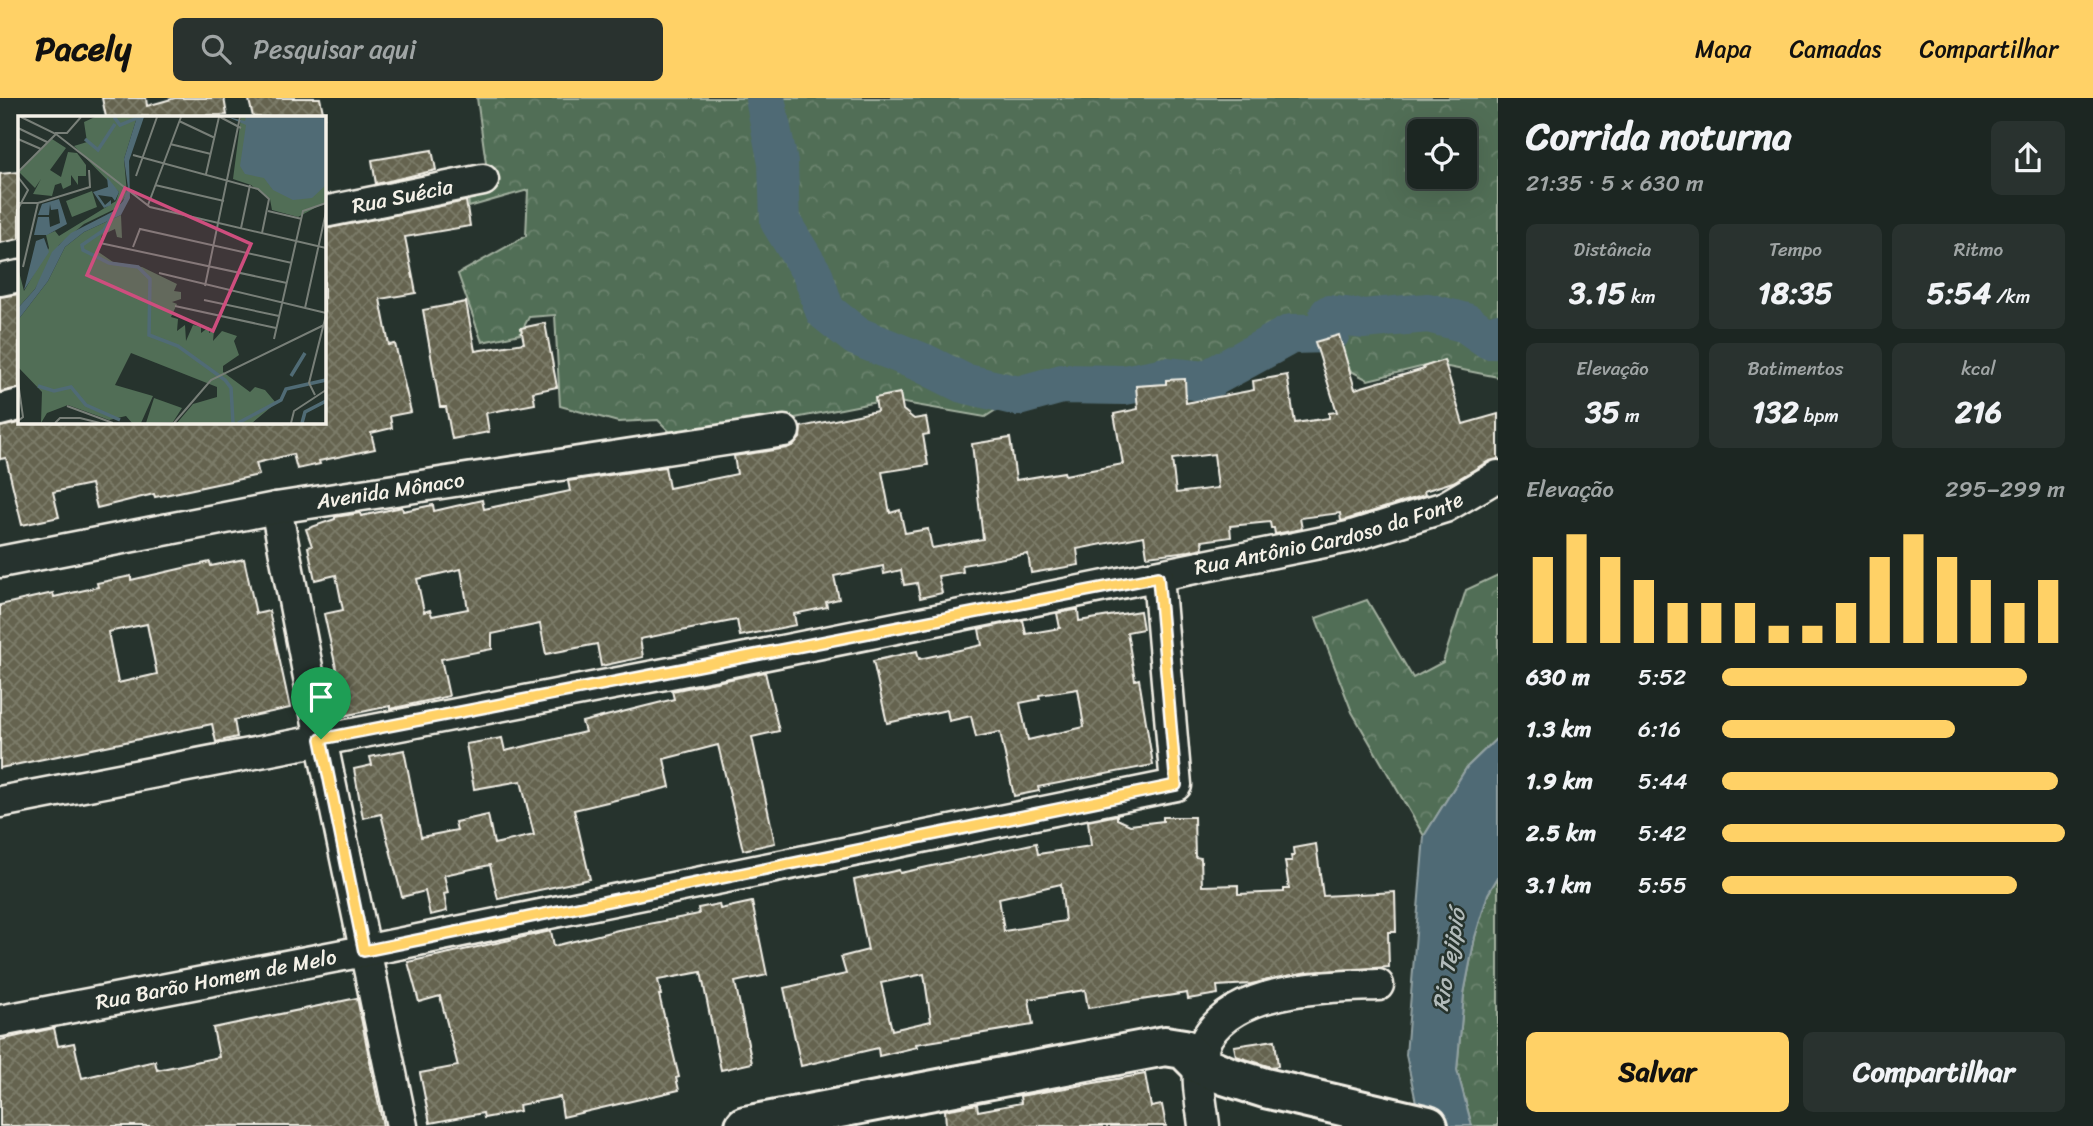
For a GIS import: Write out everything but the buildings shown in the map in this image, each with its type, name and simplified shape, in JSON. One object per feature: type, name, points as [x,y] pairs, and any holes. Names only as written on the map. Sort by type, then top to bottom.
[{"type":"main road","points":[[745,1126],[1165,1046],[1184,1049],[1199,1064],[1265,1088],[1427,1126]]},
{"type":"street","name":"Rua Suécia","points":[[326,212],[483,180]]},
{"type":"street","points":[[0,280],[18,276]]},
{"type":"street","points":[[0,410],[18,405]]},
{"type":"street","name":"Avenida Mônaco","points":[[0,562],[276,508],[784,431]]},
{"type":"street","name":"Rua Antônio Cardoso da Fonte","points":[[0,802],[1158,577],[1349,537],[1399,523],[1444,506],[1498,476]]},
{"type":"street","points":[[276,508],[401,1126]]},
{"type":"street","name":"Rua Barão Homem de Melo","points":[[0,1021],[364,951],[1176,785],[1158,577]]},
{"type":"street","points":[[1204,1126],[1199,1064],[1207,1036],[1237,1009],[1292,990],[1378,985]]},
{"type":"green space","points":[[477,98],[1498,98],[1498,377],[1433,364],[1368,380],[1351,371],[1330,333],[1291,334],[1205,381],[1167,377],[1124,385],[1062,384],[1018,396],[985,417],[887,400],[676,438],[658,420],[618,422],[560,406],[555,315],[529,317],[520,334],[482,342],[458,274],[526,236],[528,190],[469,207],[467,192],[489,185]]},
{"type":"green space","points":[[1498,575],[1498,737],[1467,767],[1424,836],[1352,712],[1316,618],[1367,600],[1413,678],[1443,662],[1466,590]]},
{"type":"green space","points":[[1498,877],[1498,1126],[1472,1126],[1457,1070],[1464,994],[1475,937],[1488,894]]},
{"type":"water","name":"Rio Tejipió","points":[[1498,737],[1498,877],[1488,894],[1475,937],[1464,994],[1457,1070],[1472,1126],[1421,1126],[1406,1055],[1424,836],[1467,767]]},
{"type":"waterway","points":[[765,98],[778,163],[780,221],[813,275],[825,311],[856,336],[923,363],[963,383],[1018,396],[1062,384],[1124,385],[1166,377],[1205,381],[1291,334],[1330,333],[1329,315],[1363,319],[1428,313],[1466,323],[1489,339],[1498,333]]},
{"type":"route","points":[[1158,577],[1176,785],[364,951],[321,739],[1158,577]]}]
